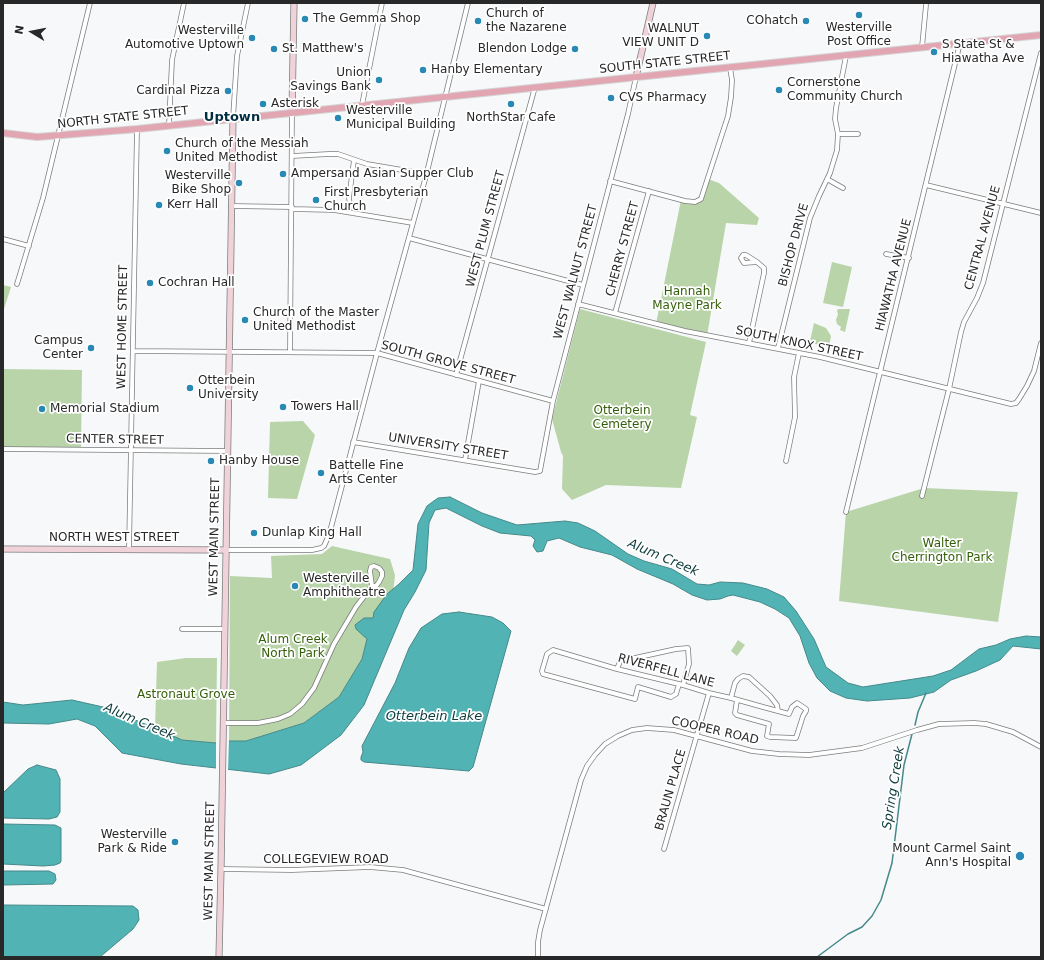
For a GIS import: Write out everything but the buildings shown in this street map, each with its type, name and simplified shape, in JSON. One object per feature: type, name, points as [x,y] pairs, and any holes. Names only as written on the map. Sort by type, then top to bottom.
[{"type":"main road","points":[[292,112],[294,3]]},
{"type":"main road","points":[[636,77],[653,3]]},
{"type":"main road","name":"SOUTH STATE STREET","points":[[292,112],[1041,35]]},
{"type":"main road","name":"NORTH STATE STREET","points":[[3,133],[37,137],[59,136],[292,112]]},
{"type":"main road","name":"WEST MAIN STREET","points":[[218,957],[221,869],[232,118]]},
{"type":"main road","name":"NORTH WEST STREET","points":[[3,549],[225,550]]},
{"type":"street","points":[[17,284],[43,198],[90,3]]},
{"type":"street","points":[[168,125],[172,60],[184,3]]},
{"type":"street","points":[[232,118],[237,56],[248,3]]},
{"type":"street","points":[[362,105],[382,3]]},
{"type":"street","points":[[225,550],[312,550],[324,546],[329,535],[441,118],[468,3]]},
{"type":"street","points":[[922,47],[926,5]]},
{"type":"street","name":"HIAWATHA AVENUE","points":[[846,512],[909,258],[960,43]]},
{"type":"street","name":"CENTRAL AVENUE","points":[[922,496],[949,388],[961,332],[964,322],[983,283],[1041,52]]},
{"type":"street","name":"BISHOP DRIVE","points":[[778,348],[810,218],[834,162],[837,150],[838,134],[835,119],[836,108],[846,56]]},
{"type":"street","points":[[610,181],[685,201],[699,201],[703,197],[728,116],[732,80],[730,68]]},
{"type":"street","name":"WEST WALNUT STREET","points":[[539,472],[541,469],[553,401],[628,114],[636,77]]},
{"type":"street","name":"WEST PLUM STREET","points":[[456,375],[535,87]]},
{"type":"street","points":[[290,352],[292,112]]},
{"type":"street","name":"WEST HOME STREET","points":[[129,549],[137,129]]},
{"type":"street","points":[[838,134],[858,134]]},
{"type":"street","points":[[292,156],[338,154],[367,164],[426,174]]},
{"type":"street","points":[[349,212],[349,198],[354,160]]},
{"type":"street","points":[[827,179],[843,188]]},
{"type":"street","points":[[926,184],[1041,213]]},
{"type":"street","name":"CHERRY STREET","points":[[616,313],[649,191]]},
{"type":"street","points":[[231,206],[334,210],[413,224]]},
{"type":"street","points":[[409,238],[583,285]]},
{"type":"street","points":[[3,239],[29,246]]},
{"type":"street","points":[[886,254],[909,258]]},
{"type":"street","points":[[748,343],[764,273],[764,268],[757,262]]},
{"type":"street","name":"SOUTH KNOX STREET","points":[[578,304],[684,331],[778,348],[1011,404],[1016,403],[1020,399],[1032,376],[1041,343]]},
{"type":"street","name":"SOUTH GROVE STREET","points":[[133,351],[377,353],[553,401]]},
{"type":"street","points":[[786,461],[796,417],[794,377],[799,353]]},
{"type":"street","points":[[466,460],[479,381]]},
{"type":"street","name":"UNIVERSITY STREET","points":[[354,442],[539,472]]},
{"type":"street","name":"CENTER STREET","points":[[3,449],[227,451]]},
{"type":"street","points":[[223,723],[258,723],[278,719],[290,714],[302,704],[314,688],[334,644],[356,607],[372,586],[376,586],[380,582],[382,572],[379,568],[374,566],[371,567],[370,571],[372,586]]},
{"type":"street","points":[[182,629],[224,629]]},
{"type":"street","points":[[617,669],[621,659],[625,657],[635,658],[676,649],[688,648],[689,664],[681,685]]},
{"type":"street","name":"RIVERFELL LANE","points":[[681,685],[676,694],[671,697],[638,687],[635,699],[543,674],[542,670],[547,654],[553,650],[617,669],[681,685],[709,693],[730,698],[789,714],[795,703],[797,703],[806,709],[796,738],[767,736],[769,724],[737,715],[735,710],[737,700]]},
{"type":"street","points":[[730,698],[738,678],[743,676],[749,677],[770,696],[777,705],[778,711]]},
{"type":"street","name":"BRAUN PLACE","points":[[664,849],[709,693]]},
{"type":"street","name":"COOPER ROAD","points":[[538,957],[538,942],[581,780],[587,766],[605,744],[632,730],[647,728],[674,730],[752,751],[809,755],[862,748],[939,724],[974,723],[986,724],[1013,732],[1041,747]]},
{"type":"street","name":"COLLEGEVIEW ROAD","points":[[221,869],[292,870],[370,867],[403,870],[546,910]]},
{"type":"green space","name":"Hannah Mayne Park","points":[[708,179],[719,183],[759,218],[757,225],[726,223],[707,336],[656,324],[681,200],[699,201]]},
{"type":"green space","points":[[832,262],[852,267],[843,307],[823,303]]},
{"type":"green space","points":[[3,285],[11,287],[3,312]]},
{"type":"green space","name":"Otterbein Cemetery","points":[[580,309],[706,342],[690,415],[697,417],[681,488],[606,485],[572,500],[562,489],[563,456],[552,419]]},
{"type":"green space","points":[[838,309],[850,309],[845,332],[840,330],[841,327],[837,324],[836,320]]},
{"type":"green space","points":[[814,323],[826,328],[831,336],[829,347],[811,343],[810,341]]},
{"type":"green space","name":"Memorial Stadium","points":[[3,369],[82,370],[81,449],[3,448]]},
{"type":"green space","points":[[303,421],[315,435],[297,499],[268,498],[270,422]]},
{"type":"green space","name":"Walter Cherrington Park","points":[[924,488],[1018,492],[998,622],[839,601],[846,512]]},
{"type":"green space","name":"Alum Creek North Park","points":[[332,546],[390,559],[395,575],[391,612],[356,629],[368,638],[362,659],[339,697],[304,723],[246,741],[229,741],[230,576],[272,578],[271,556],[322,554]]},
{"type":"green space","points":[[738,640],[745,645],[737,656],[731,651]]},
{"type":"green space","name":"Astronaut Grove","points":[[186,658],[217,658],[216,743],[182,740],[155,728],[157,662]]},
{"type":"water","name":"Alum Creek","points":[[450,497],[482,513],[517,525],[565,521],[578,523],[595,531],[628,554],[644,561],[672,569],[697,584],[709,585],[720,582],[743,583],[767,589],[784,597],[796,611],[814,639],[826,667],[848,683],[863,687],[933,676],[951,670],[979,649],[996,645],[1010,639],[1026,636],[1041,637],[1041,649],[1013,646],[1000,660],[951,680],[934,692],[910,698],[867,701],[846,698],[830,691],[817,678],[809,663],[800,636],[789,618],[775,609],[760,602],[733,595],[720,599],[707,600],[692,595],[673,584],[637,569],[612,555],[580,547],[559,538],[547,541],[543,551],[537,552],[533,546],[535,540],[531,536],[500,533],[482,526],[446,508],[435,510],[429,523],[426,570],[404,610],[364,705],[341,735],[301,765],[269,774],[181,764],[122,753],[95,726],[77,719],[49,724],[3,723],[3,702],[23,705],[72,700],[103,707],[182,740],[216,743],[246,741],[304,723],[339,697],[362,659],[367,639],[356,629],[355,625],[364,618],[373,618],[374,612],[387,594],[413,570],[418,524],[427,506],[438,498]]},
{"type":"water","name":"Otterbein Lake","points":[[459,612],[492,617],[503,623],[511,631],[473,767],[469,771],[364,762],[361,760],[363,752],[362,746],[395,683],[409,648],[421,628],[442,614]]},
{"type":"water","points":[[37,765],[56,770],[60,779],[60,812],[57,817],[49,819],[3,818],[3,793],[28,769]]},
{"type":"water","points":[[3,824],[55,825],[61,828],[60,863],[43,866],[3,864]]},
{"type":"water","points":[[3,871],[49,871],[55,874],[56,880],[53,884],[3,885]]},
{"type":"water","points":[[3,905],[133,906],[138,910],[139,920],[133,929],[100,957],[3,957]]},
{"type":"pier","points":[[229,739],[228,771],[216,769],[216,741]]},
{"type":"waterway","points":[[915,725],[918,712],[926,693]]},
{"type":"waterway","name":"Spring Creek","points":[[817,957],[848,934],[862,927],[872,916],[881,900],[892,863],[904,765],[912,734]]},
{"type":"place","name":"Westerville Post Office","points":[[859,15]]},
{"type":"place","name":"The Gemma Shop","points":[[305,19]]},
{"type":"place","name":"Church of the Nazarene","points":[[478,21]]},
{"type":"place","name":"COhatch","points":[[806,21]]},
{"type":"place","name":"WALNUT VIEW UNIT D","points":[[707,36]]},
{"type":"place","name":"Westerville Automotive Uptown","points":[[252,38]]},
{"type":"place","name":"St. Matthew's","points":[[274,49]]},
{"type":"place","name":"Blendon Lodge","points":[[575,49]]},
{"type":"place","name":"S State St & Hiawatha Ave","points":[[934,52]]},
{"type":"place","name":"Hanby Elementary","points":[[423,70]]},
{"type":"place","name":"Union Savings Bank","points":[[379,80]]},
{"type":"place","name":"Cornerstone Community Church","points":[[779,90]]},
{"type":"place","name":"Cardinal Pizza","points":[[228,91]]},
{"type":"place","name":"CVS Pharmacy","points":[[611,98]]},
{"type":"place","name":"Asterisk","points":[[263,104]]},
{"type":"place","name":"NorthStar Cafe","points":[[511,104]]},
{"type":"place","name":"Westerville Municipal Building","points":[[338,118]]},
{"type":"place","name":"Church of the Messiah United Methodist","points":[[167,151]]},
{"type":"place","name":"Ampersand Asian Supper Club","points":[[283,174]]},
{"type":"place","name":"Westerville Bike Shop","points":[[239,183]]},
{"type":"place","name":"First Presbyterian Church","points":[[316,200]]},
{"type":"place","name":"Kerr Hall","points":[[159,205]]},
{"type":"place","name":"Cochran Hall","points":[[150,283]]},
{"type":"place","name":"Church of the Master United Methodist","points":[[245,320]]},
{"type":"place","name":"Campus Center","points":[[91,348]]},
{"type":"place","name":"Otterbein University","points":[[190,388]]},
{"type":"place","name":"Towers Hall","points":[[283,407]]},
{"type":"place","name":"Memorial Stadium","points":[[42,409]]},
{"type":"place","name":"Hanby House","points":[[211,461]]},
{"type":"place","name":"Battelle Fine Arts Center","points":[[321,473]]},
{"type":"place","name":"Dunlap King Hall","points":[[254,533]]},
{"type":"place","name":"Westerville Amphitheatre","points":[[295,586]]},
{"type":"place","name":"Westerville Park & Ride","points":[[175,842]]},
{"type":"place","name":"Mount Carmel Saint Ann's Hospital","points":[[1020,856]]},
{"type":"district","name":"Uptown","points":[[232,118]]}]
